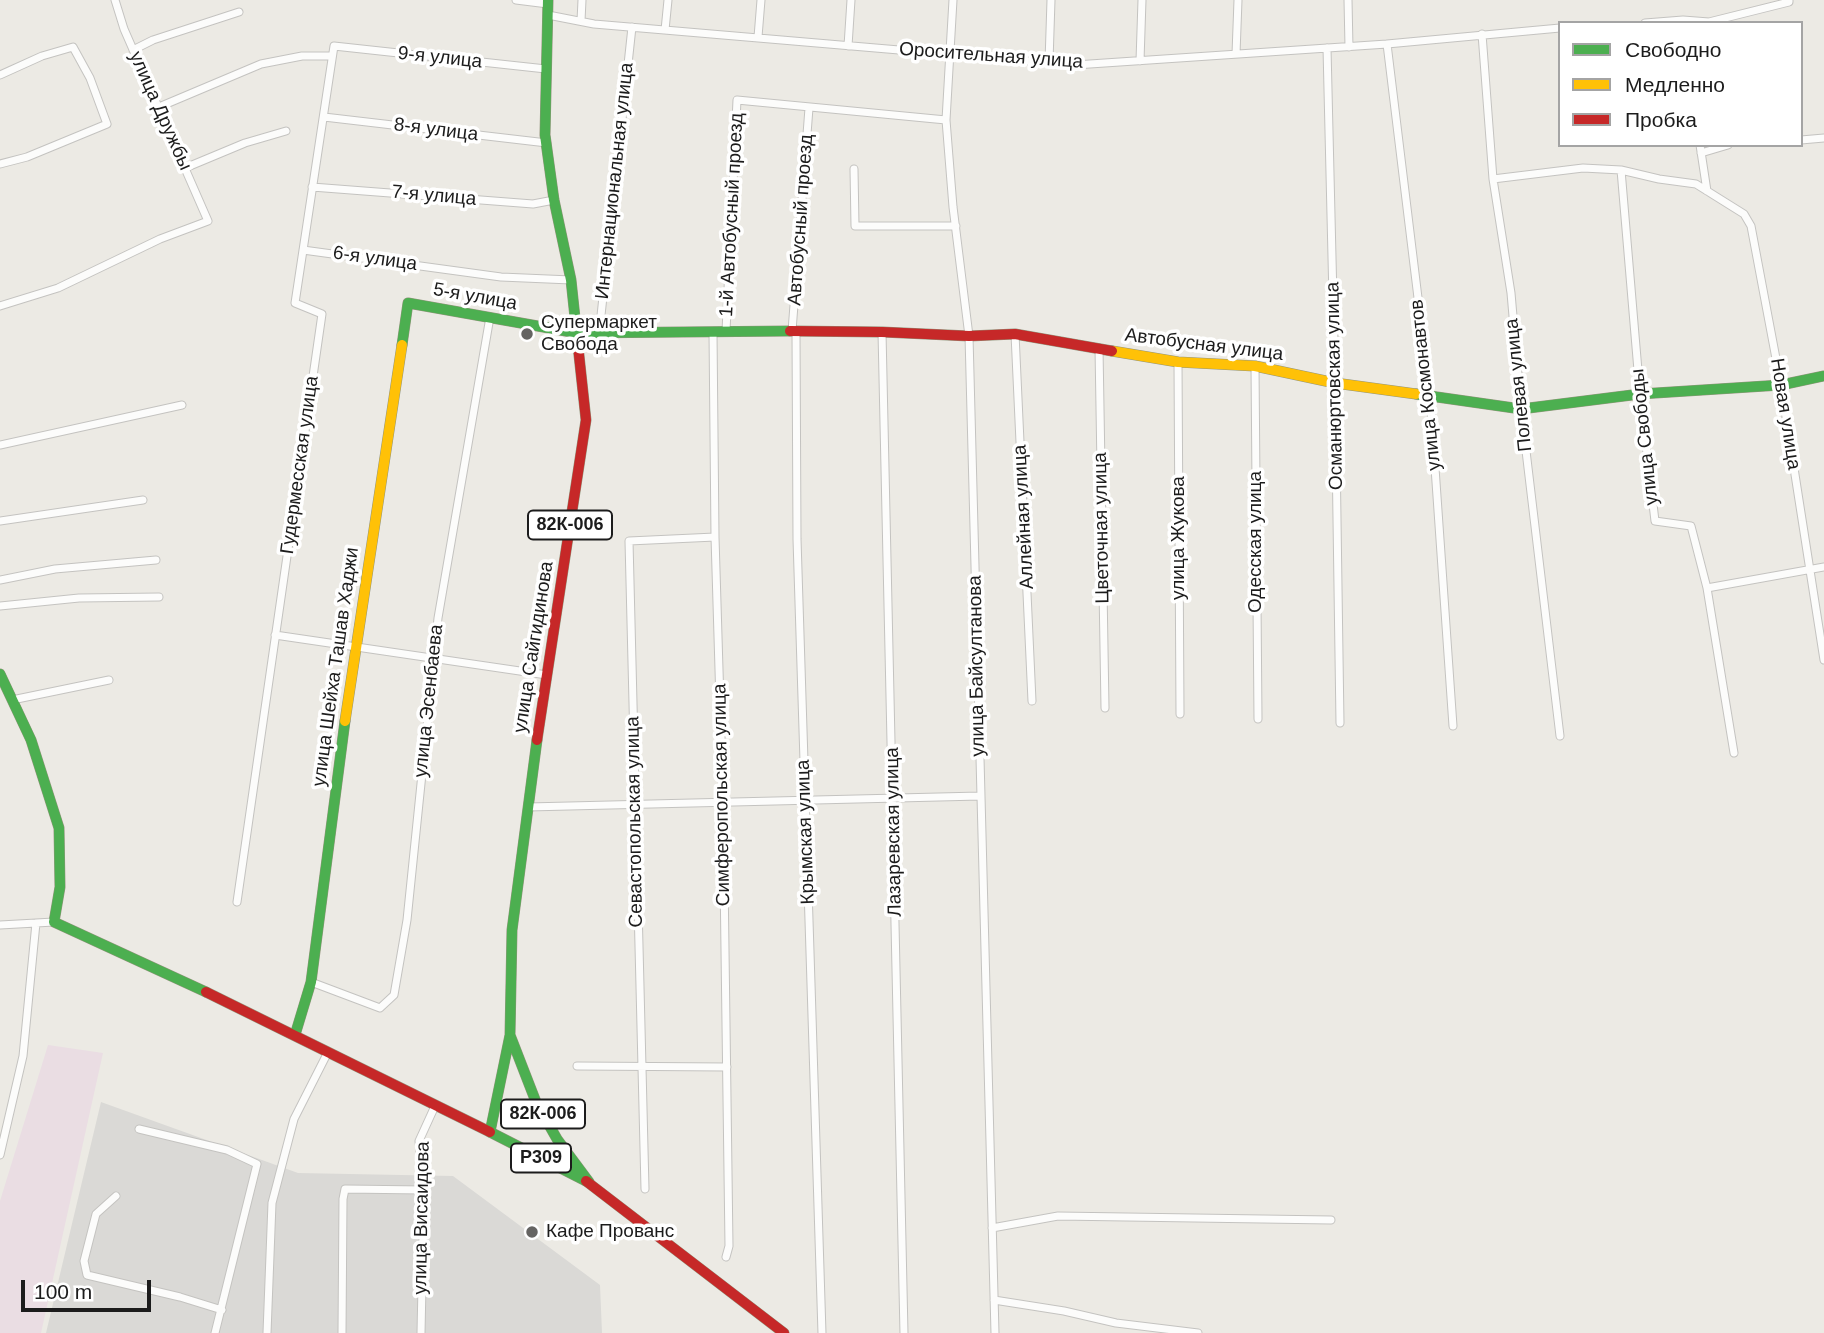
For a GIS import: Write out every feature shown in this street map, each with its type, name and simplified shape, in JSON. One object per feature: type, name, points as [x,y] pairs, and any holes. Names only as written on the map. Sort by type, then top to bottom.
[{"type":"main road","name":"улица Сайгидинова","points":[[491,1132],[510,1035],[512,930],[528,807],[586,420],[571,280],[554,200],[547,143],[548,2]]},
{"type":"main road","name":"5-я улица","points":[[408,303],[577,334]]},
{"type":"main road","name":"улица Шейха Ташав Хаджи","points":[[295,1035],[311,982],[355,647],[408,303]]},
{"type":"main road","name":"Автобусная улица","points":[[577,334],[726,331],[882,332],[969,336],[1015,334],[1178,362],[1255,366],[1335,383],[1521,409],[1640,394],[1781,385],[1824,376]]},
{"type":"main road","points":[[0,674],[31,740],[59,828],[60,887],[54,922],[295,1035],[491,1132]]},
{"type":"main road","name":"82К-006","points":[[510,1035],[536,1102],[557,1139],[591,1184],[784,1333]]},
{"type":"main road","name":"Р309","points":[[491,1132],[591,1184]]},
{"type":"street","name":"улица Дружбы","points":[[0,306],[58,288],[160,239],[208,221],[124,29],[115,0]]},
{"type":"street","points":[[516,0],[548,2]]},
{"type":"street","points":[[581,22],[582,0]]},
{"type":"street","points":[[665,30],[668,0]]},
{"type":"street","points":[[758,37],[761,0]]},
{"type":"street","points":[[848,46],[851,0]]},
{"type":"street","name":"улица Байсултанова","points":[[953,0],[946,120],[969,336],[995,1333]]},
{"type":"street","points":[[1049,62],[1051,0]]},
{"type":"street","points":[[1140,61],[1142,0]]},
{"type":"street","points":[[1236,54],[1238,0]]},
{"type":"street","points":[[1348,0],[1349,47]]},
{"type":"street","points":[[1713,21],[1789,0]]},
{"type":"street","points":[[133,50],[153,40],[239,12]]},
{"type":"street","name":"Оросительная улица","points":[[548,15],[581,22],[632,27],[1075,65],[1349,47],[1558,28]]},
{"type":"street","name":"Интернациональная улица","points":[[599,334],[632,27]]},
{"type":"street","name":"Полевая улица","points":[[1482,34],[1493,179],[1511,293],[1521,409],[1560,736]]},
{"type":"street","name":"улица Космонавтов","points":[[1387,44],[1430,396],[1453,726]]},
{"type":"street","name":"9-я улица","points":[[334,46],[546,69]]},
{"type":"street","name":"Гудермесская улица","points":[[237,902],[322,314],[295,303],[334,46]]},
{"type":"street","points":[[0,75],[42,56],[73,47],[90,78],[107,124],[27,157],[0,164]]},
{"type":"street","name":"Османюртовская улица","points":[[1327,48],[1340,723]]},
{"type":"street","points":[[159,107],[261,64],[302,56],[332,56]]},
{"type":"street","name":"1-й Автобусный проезд","points":[[726,331],[737,100],[809,108]]},
{"type":"street","points":[[809,108],[946,120]]},
{"type":"street","name":"Автобусный проезд","points":[[794,331],[809,108]]},
{"type":"street","name":"8-я улица","points":[[324,117],[547,143]]},
{"type":"street","points":[[185,168],[244,143],[286,131]]},
{"type":"street","points":[[1803,140],[1824,138]]},
{"type":"street","points":[[1701,149],[1707,191]]},
{"type":"street","name":"Новая улица","points":[[1493,179],[1583,168],[1620,170],[1696,184],[1744,214],[1751,226],[1781,385],[1824,660]]},
{"type":"street","points":[[854,169],[855,226],[956,226]]},
{"type":"street","name":"улица Свободы","points":[[1620,170],[1640,394],[1655,521],[1691,526],[1707,588],[1734,753]]},
{"type":"street","name":"7-я улица","points":[[312,187],[533,204],[554,200]]},
{"type":"street","name":"6-я улица","points":[[303,250],[501,277],[571,280]]},
{"type":"street","name":"улица Эсенбаева","points":[[311,982],[380,1008],[394,995],[407,920],[432,660],[490,317]]},
{"type":"street","name":"Крымская улица","points":[[794,331],[797,539],[822,1333]]},
{"type":"street","name":"Симферопольская улица","points":[[713,332],[727,1067],[729,1247],[726,1257]]},
{"type":"street","name":"Лазаревская улица","points":[[882,332],[904,1333]]},
{"type":"street","name":"Аллейная улица","points":[[1015,334],[1032,701]]},
{"type":"street","name":"Цветочная улица","points":[[1099,348],[1105,708]]},
{"type":"street","name":"улица Жукова","points":[[1178,362],[1180,714]]},
{"type":"street","name":"Одесская улица","points":[[1255,366],[1258,719]]},
{"type":"street","points":[[0,445],[182,405]]},
{"type":"street","points":[[0,521],[143,500]]},
{"type":"street","name":"Севастопольская улица","points":[[645,1189],[629,541],[715,537]]},
{"type":"street","points":[[0,580],[55,569],[156,560]]},
{"type":"street","points":[[1707,588],[1824,567]]},
{"type":"street","points":[[0,606],[79,598],[159,597]]},
{"type":"street","points":[[275,635],[547,675]]},
{"type":"street","points":[[12,700],[109,680]]},
{"type":"street","points":[[528,807],[980,796]]},
{"type":"street","points":[[0,925],[54,922]]},
{"type":"street","points":[[0,1155],[23,1056],[36,923]]},
{"type":"street","points":[[267,1333],[272,1203],[294,1119],[328,1052]]},
{"type":"street","points":[[577,1066],[727,1067]]},
{"type":"street","name":"улица Висаидова","points":[[421,1333],[424,1190],[419,1141],[435,1106]]},
{"type":"street","points":[[139,1129],[227,1150],[257,1164],[215,1333]]},
{"type":"street","points":[[342,1333],[345,1189],[424,1190]]},
{"type":"street","points":[[116,1196],[96,1214],[84,1261],[87,1275],[222,1310]]},
{"type":"street","points":[[992,1228],[1058,1216],[1331,1220]]},
{"type":"street","points":[[994,1300],[1064,1311],[1115,1323],[1198,1333]]},
{"type":"shaded area","points":[[48,1045],[103,1053],[41,1333],[0,1333],[0,1201]]},
{"type":"shaded area","points":[[101,1102],[298,1173],[453,1176],[600,1285],[602,1333],[46,1333]]},
{"type":"traffic: fast","points":[[548,0],[545,135],[554,200],[571,280],[578,346]]},
{"type":"traffic: fast","points":[[402,345],[408,303],[577,333],[790,331]]},
{"type":"traffic: fast","points":[[1416,394],[1521,409],[1640,394],[1781,385],[1824,376]]},
{"type":"traffic: fast","points":[[0,674],[31,740],[59,828],[60,887],[54,922],[206,992]]},
{"type":"traffic: fast","points":[[295,1035],[311,982],[345,721]]},
{"type":"traffic: fast","points":[[537,740],[512,930],[510,1035],[490,1132],[586,1181]]},
{"type":"traffic: fast","points":[[510,1035],[536,1102],[557,1139],[589,1182]]},
{"type":"traffic: slow","points":[[345,721],[402,345]]},
{"type":"traffic: slow","points":[[1112,351],[1178,362],[1255,366],[1335,383],[1416,394]]},
{"type":"traffic: jam","points":[[790,331],[969,336],[1015,334],[1112,351]]},
{"type":"traffic: jam","points":[[537,740],[586,420],[578,346]]},
{"type":"traffic: jam","points":[[206,992],[490,1132]]},
{"type":"traffic: jam","points":[[586,1181],[784,1333]]},
{"type":"place","name":"Супермаркет Свобода","points":[[527,334]]},
{"type":"place","name":"Кафе Прованс","points":[[532,1232]]}]
